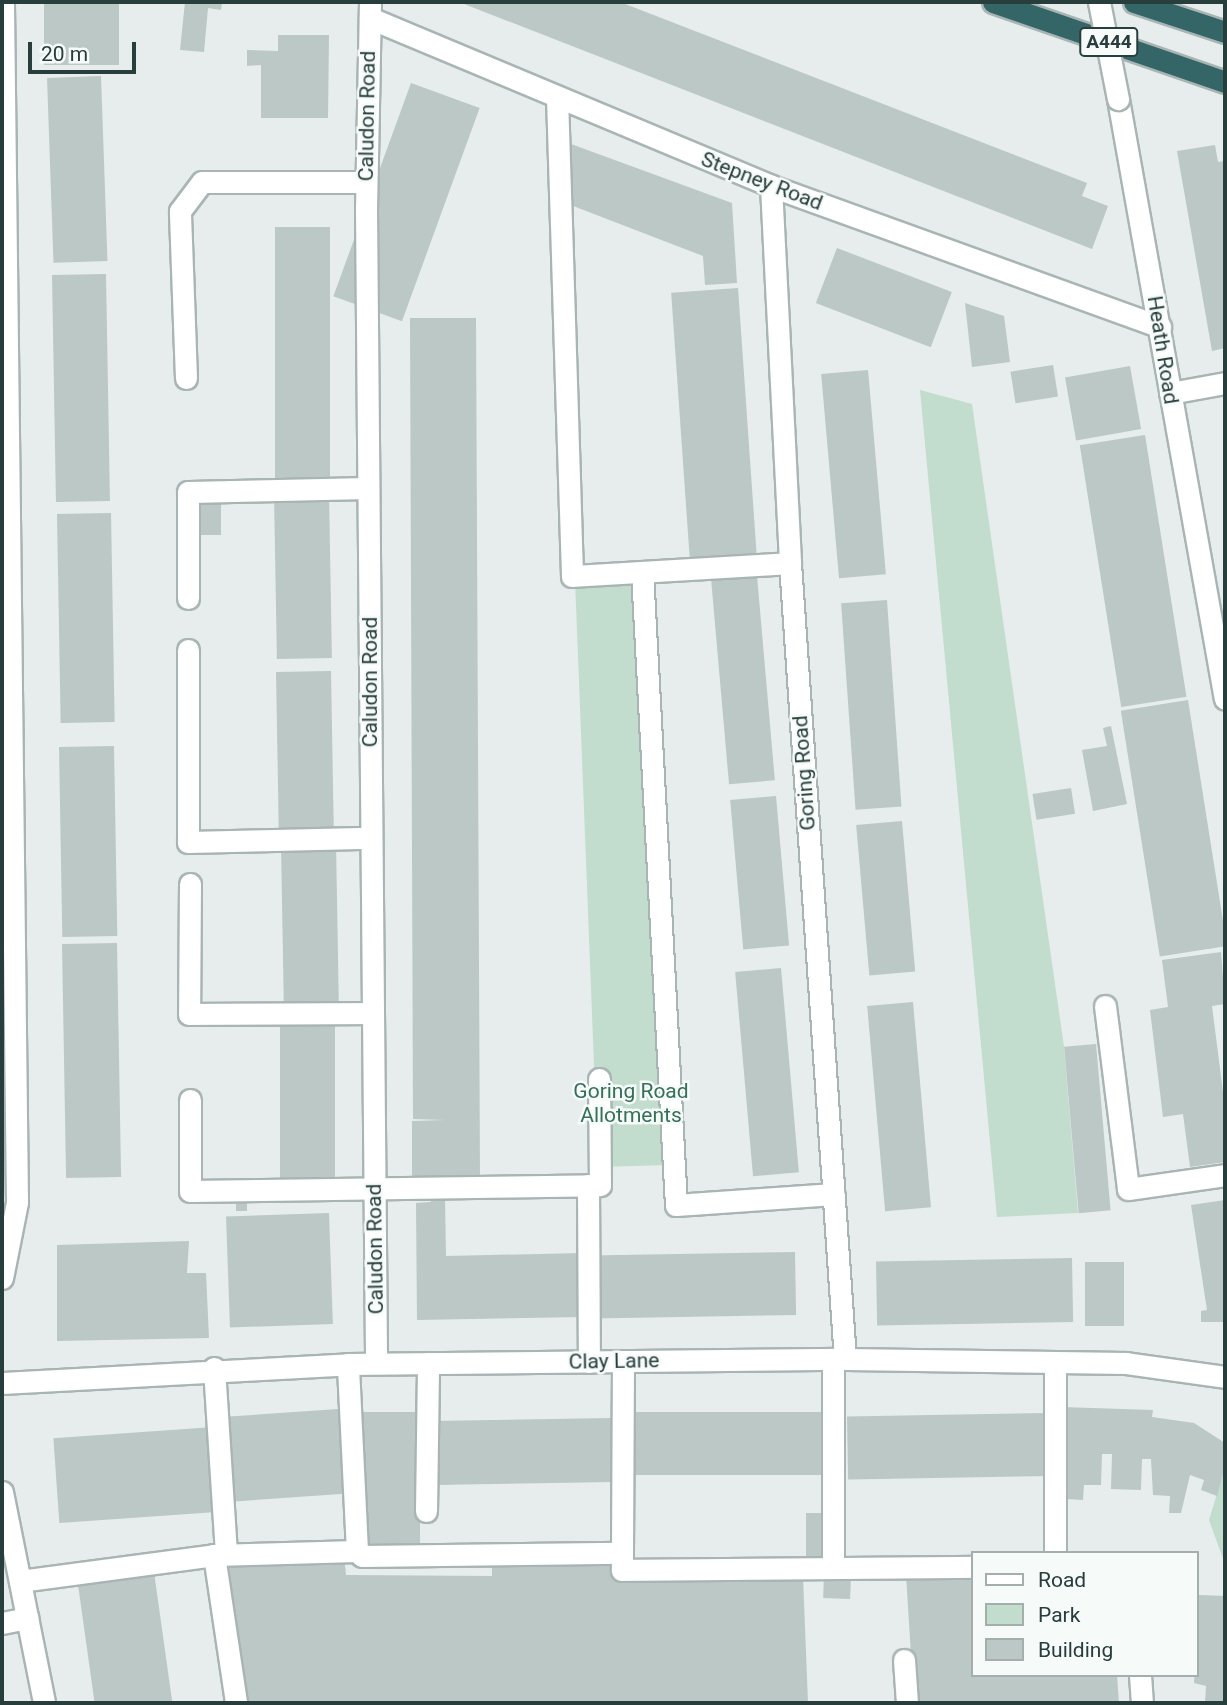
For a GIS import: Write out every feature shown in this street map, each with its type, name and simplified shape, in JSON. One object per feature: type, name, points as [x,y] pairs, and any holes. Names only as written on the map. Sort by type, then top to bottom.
[{"type":"highway","name":"A444","points":[[993,2],[1225,82]]},
{"type":"highway","name":"A444","points":[[1134,2],[1225,32]]},
{"type":"street","points":[[2,1278],[17,1202],[5,436],[4,2]]},
{"type":"street","name":"Heath Road","points":[[1099,2],[1160,327],[1225,699]]},
{"type":"street","name":"Stepney Road","points":[[370,10],[557,97],[771,186],[1160,327]]},
{"type":"street","name":"Caludon Road","points":[[370,10],[366,182],[376,1363]]},
{"type":"street","points":[[557,97],[572,576],[790,563]]},
{"type":"street","points":[[186,378],[180,211],[202,183],[366,182]]},
{"type":"street","name":"Goring Road","points":[[771,186],[790,563],[834,1194],[839,1359],[833,1565]]},
{"type":"street","points":[[1170,393],[1225,383]]},
{"type":"street","points":[[188,598],[188,492],[368,488]]},
{"type":"street","points":[[642,572],[676,1205],[834,1194]]},
{"type":"street","points":[[188,650],[188,842],[371,838]]},
{"type":"street","points":[[190,884],[188,1014],[373,1013]]},
{"type":"street","points":[[1105,1006],[1128,1189],[1225,1175]]},
{"type":"street","points":[[190,1100],[190,1191],[600,1185],[599,1079]]},
{"type":"street","points":[[587,1185],[589,1362]]},
{"type":"street","name":"Clay Lane","points":[[2,1383],[214,1368],[376,1363],[839,1359],[1055,1362],[1179,1368],[1225,1377]]},
{"type":"street","points":[[623,1361],[622,1570],[833,1565],[972,1567]]},
{"type":"street","points":[[1055,1362],[1055,1551]]},
{"type":"street","points":[[426,1511],[428,1363]]},
{"type":"street","points":[[348,1364],[357,1551],[362,1556],[622,1553]]},
{"type":"street","points":[[214,1368],[220,1554],[236,1703]]},
{"type":"street","points":[[2,1492],[44,1703]]},
{"type":"street","points":[[20,1581],[220,1554],[357,1551]]},
{"type":"street","points":[[2,1623],[28,1618]]},
{"type":"street","points":[[904,1660],[907,1703]]},
{"type":"street","points":[[1140,1677],[1142,1703]]},
{"type":"green space","points":[[920,390],[972,404],[1064,1047],[1078,1213],[997,1217]]},
{"type":"green space","name":"Goring Road Allotments","points":[[575,579],[636,579],[669,1165],[598,1167]]},
{"type":"green space","points":[[1225,1468],[1225,1564],[1209,1520]]},
{"type":"building","points":[[44,2],[119,2],[119,65],[44,65]]},
{"type":"building","points":[[185,2],[222,2],[221,10],[208,8],[204,52],[180,50]]},
{"type":"building","points":[[459,2],[620,2],[1087,183],[1082,196],[1108,206],[1092,249]]},
{"type":"building","points":[[278,35],[329,35],[328,118],[261,118],[261,65],[247,66],[247,50],[278,51]]},
{"type":"building","points":[[101,76],[107,261],[53,263],[47,78]]},
{"type":"building","points":[[411,83],[480,108],[402,321],[333,296]]},
{"type":"building","points":[[571,144],[732,203],[737,283],[705,285],[703,256],[568,204],[573,190],[564,164]]},
{"type":"building","points":[[1215,145],[1218,162],[1225,161],[1225,348],[1212,351],[1177,151]]},
{"type":"building","points":[[275,227],[330,227],[330,486],[275,486]]},
{"type":"building","points":[[837,248],[952,292],[931,347],[816,303]]},
{"type":"building","points":[[106,274],[110,501],[56,502],[52,275]]},
{"type":"building","points":[[738,288],[757,560],[690,565],[671,293]]},
{"type":"building","points":[[965,303],[1004,316],[1010,362],[972,367]]},
{"type":"building","points":[[410,318],[476,318],[480,1180],[412,1180],[412,1121],[445,1120],[413,1119]]},
{"type":"building","points":[[1053,365],[1058,397],[1016,403],[1011,372]]},
{"type":"building","points":[[1130,366],[1141,429],[1076,440],[1065,377]]},
{"type":"building","points":[[868,370],[886,574],[839,578],[821,374]]},
{"type":"building","points":[[1145,435],[1186,697],[1121,707],[1080,445]]},
{"type":"building","points":[[329,492],[332,658],[277,659],[274,493]]},
{"type":"building","points":[[195,498],[221,498],[221,535],[195,535]]},
{"type":"building","points":[[111,513],[115,722],[61,723],[57,514]]},
{"type":"building","points":[[757,576],[775,780],[729,784],[711,580]]},
{"type":"building","points":[[887,600],[901,806],[856,810],[841,603]]},
{"type":"building","points":[[331,671],[334,837],[279,838],[276,672]]},
{"type":"building","points":[[1188,700],[1225,946],[1160,957],[1121,711]]},
{"type":"building","points":[[1111,726],[1127,804],[1093,811],[1082,750],[1107,746],[1103,728]]},
{"type":"building","points":[[114,746],[117,936],[62,937],[59,747]]},
{"type":"building","points":[[1071,788],[1075,814],[1037,820],[1032,794]]},
{"type":"building","points":[[776,796],[789,945],[743,949],[730,800]]},
{"type":"building","points":[[902,821],[915,971],[869,975],[856,825]]},
{"type":"building","points":[[336,843],[339,1008],[284,1009],[281,844]]},
{"type":"building","points":[[117,943],[121,1177],[66,1178],[62,944]]},
{"type":"building","points":[[1221,952],[1225,1004],[1212,1006],[1225,1108],[1225,1162],[1190,1167],[1183,1114],[1163,1117],[1150,1010],[1168,1007],[1162,960]]},
{"type":"building","points":[[781,968],[799,1172],[753,1176],[735,972]]},
{"type":"building","points":[[913,1002],[931,1207],[885,1211],[867,1006]]},
{"type":"building","points":[[280,1018],[335,1018],[335,1184],[280,1184]]},
{"type":"building","points":[[1096,1044],[1111,1210],[1079,1213],[1064,1047]]},
{"type":"building","points":[[236,1195],[247,1195],[247,1211],[236,1211]]},
{"type":"building","points":[[431,1199],[445,1199],[446,1256],[583,1253],[584,1317],[417,1320],[416,1203],[431,1202]]},
{"type":"building","points":[[1225,1200],[1225,1322],[1201,1322],[1201,1311],[1207,1310],[1191,1205]]},
{"type":"building","points":[[329,1213],[333,1324],[230,1328],[226,1217]]},
{"type":"building","points":[[189,1241],[187,1273],[206,1273],[209,1338],[57,1341],[57,1245]]},
{"type":"building","points":[[795,1252],[796,1315],[593,1319],[592,1256]]},
{"type":"building","points":[[1072,1258],[1073,1322],[877,1325],[876,1261]]},
{"type":"building","points":[[1085,1262],[1124,1262],[1124,1326],[1085,1326]]},
{"type":"building","points":[[1061,1407],[1153,1410],[1152,1417],[1194,1423],[1225,1443],[1225,1467],[1217,1496],[1201,1490],[1204,1480],[1190,1475],[1181,1513],[1169,1513],[1170,1496],[1153,1495],[1151,1459],[1142,1459],[1141,1490],[1111,1489],[1112,1454],[1102,1454],[1101,1485],[1084,1485],[1083,1500],[1066,1499],[1068,1454],[1058,1454]]},
{"type":"building","points":[[338,1409],[344,1494],[228,1502],[222,1417]]},
{"type":"building","points":[[363,1412],[420,1412],[420,1544],[363,1544]]},
{"type":"building","points":[[628,1412],[825,1412],[825,1475],[628,1475]]},
{"type":"building","points":[[1047,1413],[1048,1476],[848,1479],[847,1416]]},
{"type":"building","points":[[611,1418],[612,1482],[433,1485],[432,1421]]},
{"type":"building","points":[[214,1427],[220,1512],[59,1523],[53,1438]]},
{"type":"building","points":[[806,1513],[822,1513],[822,1561],[806,1561]]},
{"type":"building","points":[[344,1556],[346,1575],[492,1576],[492,1560],[615,1559],[613,1577],[803,1577],[808,1703],[240,1703],[221,1562]]},
{"type":"building","points":[[153,1565],[172,1703],[95,1703],[77,1576]]},
{"type":"building","points":[[824,1574],[851,1575],[850,1599],[823,1598]]},
{"type":"building","points":[[906,1575],[972,1575],[972,1677],[1117,1677],[1119,1703],[914,1703]]},
{"type":"building","points":[[1199,1595],[1225,1596],[1225,1703],[1205,1703],[1206,1686],[1194,1683],[1194,1677],[1199,1677]]}]
